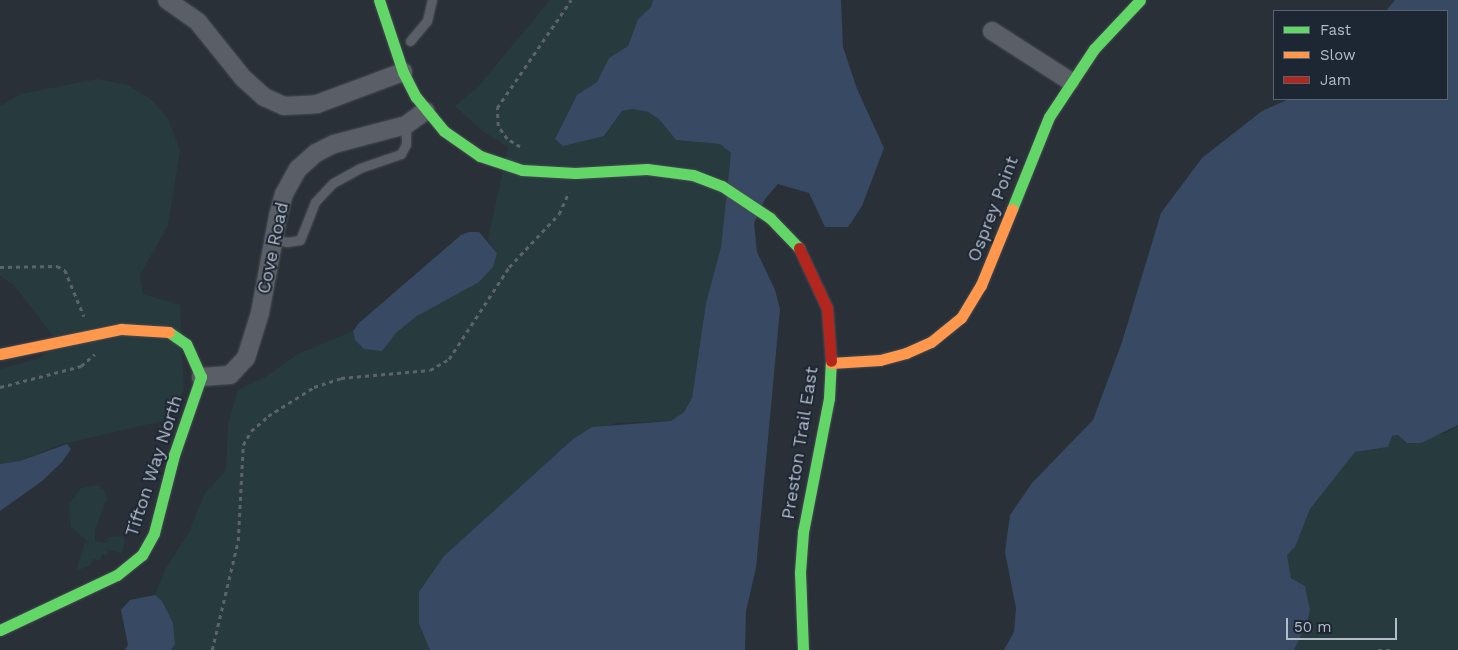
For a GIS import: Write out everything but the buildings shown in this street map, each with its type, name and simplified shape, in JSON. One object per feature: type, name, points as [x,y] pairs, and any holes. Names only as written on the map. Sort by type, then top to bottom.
[{"type":"street","points":[[167,0],[198,22],[244,78],[264,97],[284,106],[317,104],[403,72]]},
{"type":"street","name":"Preston Trail East","points":[[379,0],[403,72],[425,111],[444,131],[480,156],[522,170],[575,173],[647,169],[694,175],[722,186],[758,210],[788,233],[803,252],[816,278],[827,308],[832,363],[829,398],[803,532],[800,572],[803,650]]},
{"type":"street","name":"Osprey Point","points":[[832,363],[880,360],[906,353],[931,342],[961,318],[981,285],[1030,160],[1070,81],[1100,42],[1140,0]]},
{"type":"street","points":[[992,31],[1070,81]]},
{"type":"street","name":"Cove Road","points":[[201,377],[230,375],[246,358],[260,314],[284,194],[307,160],[334,144],[406,125],[425,111]]},
{"type":"street","points":[[0,354],[121,329],[166,330],[186,344],[196,360],[201,377]]},
{"type":"street","name":"Tifton Way North","points":[[0,630],[117,575],[142,555],[154,533],[174,455],[201,377]]},
{"type":"lane","points":[[410,41],[427,21],[432,0]]},
{"type":"lane","points":[[274,240],[287,242],[300,240],[315,202],[333,182],[360,168],[401,154],[406,144],[406,125]]},
{"type":"path","points":[[526,151],[507,139],[498,126],[497,108],[571,0]]},
{"type":"path","points":[[212,650],[238,541],[243,445],[251,431],[268,416],[314,387],[341,378],[430,370],[449,359],[508,267],[559,214],[567,201],[575,173]]},
{"type":"path","points":[[1378,650],[1392,650]]},
{"type":"green space","points":[[550,0],[653,0],[651,7],[638,19],[628,46],[609,58],[597,82],[577,95],[604,137],[622,111],[633,109],[648,112],[659,119],[676,140],[720,144],[731,153],[721,247],[706,303],[692,398],[684,412],[671,421],[616,423],[573,439],[444,556],[419,624],[430,650],[171,650],[175,644],[162,601],[155,595],[165,570],[189,532],[205,493],[226,470],[228,424],[238,390],[267,376],[298,354],[353,331],[355,340],[382,350],[396,333],[497,253],[488,239],[508,147],[484,132],[455,106],[478,87]]},
{"type":"green space","points":[[97,79],[128,85],[152,100],[168,119],[180,150],[168,225],[140,275],[143,294],[180,305],[184,390],[166,420],[59,445],[20,461],[0,464],[0,369],[40,358],[58,342],[13,284],[0,276],[0,106],[21,94]]},
{"type":"green space","points":[[1458,425],[1458,650],[1294,650],[1307,623],[1310,610],[1305,586],[1291,578],[1287,555],[1295,547],[1310,509],[1355,452],[1388,447],[1392,436],[1447,433]]},
{"type":"green space","points":[[97,485],[104,490],[107,499],[95,530],[95,541],[105,543],[109,537],[122,536],[125,542],[122,553],[108,550],[107,555],[102,554],[100,561],[93,559],[91,565],[76,571],[85,542],[89,543],[71,527],[69,504],[81,488]]},
{"type":"water","points":[[653,0],[841,0],[843,47],[857,89],[884,148],[862,206],[848,227],[825,227],[809,193],[778,184],[765,199],[754,223],[757,252],[775,290],[780,309],[756,568],[746,611],[745,650],[430,650],[419,624],[419,592],[444,556],[573,439],[592,427],[671,421],[684,412],[692,398],[706,303],[721,247],[731,153],[720,144],[676,140],[659,119],[648,112],[633,109],[622,111],[604,136],[563,146],[555,139],[577,95],[597,82],[609,58],[628,46],[638,19],[651,7]]},
{"type":"water","points":[[1395,0],[1458,0],[1458,425],[1421,443],[1407,443],[1398,435],[1392,436],[1388,447],[1355,452],[1310,509],[1295,547],[1287,555],[1291,578],[1305,586],[1310,610],[1307,623],[1294,650],[1004,650],[1014,632],[1016,608],[1005,552],[1010,515],[1032,483],[1093,420],[1122,342],[1161,213],[1202,158],[1262,111],[1287,100],[1448,100],[1448,10],[1387,10]]},
{"type":"water","points":[[469,232],[479,232],[497,253],[493,267],[479,282],[417,316],[396,333],[382,351],[364,349],[355,340],[353,331],[359,323],[461,235]]},
{"type":"water","points":[[67,444],[71,449],[62,462],[42,481],[0,511],[0,464],[20,461]]},
{"type":"water","points":[[155,595],[162,601],[173,623],[175,644],[171,650],[125,650],[128,645],[121,610],[130,600]]},
{"type":"traffic: fast","points":[[379,0],[403,72],[416,97],[444,131],[480,156],[522,170],[575,173],[647,169],[693,175],[722,186],[770,218],[799,248]]},
{"type":"traffic: fast","points":[[1012,209],[1049,117],[1094,49],[1140,0]]},
{"type":"traffic: fast","points":[[0,630],[117,575],[142,555],[154,533],[174,455],[201,377],[186,344],[169,332]]},
{"type":"traffic: fast","points":[[803,650],[800,572],[803,532],[829,398],[831,361]]},
{"type":"traffic: slow","points":[[831,363],[880,360],[906,353],[931,342],[961,318],[981,285],[1012,209]]},
{"type":"traffic: slow","points":[[0,354],[121,329],[169,332]]},
{"type":"traffic: jam","points":[[799,248],[827,308],[831,361]]}]
